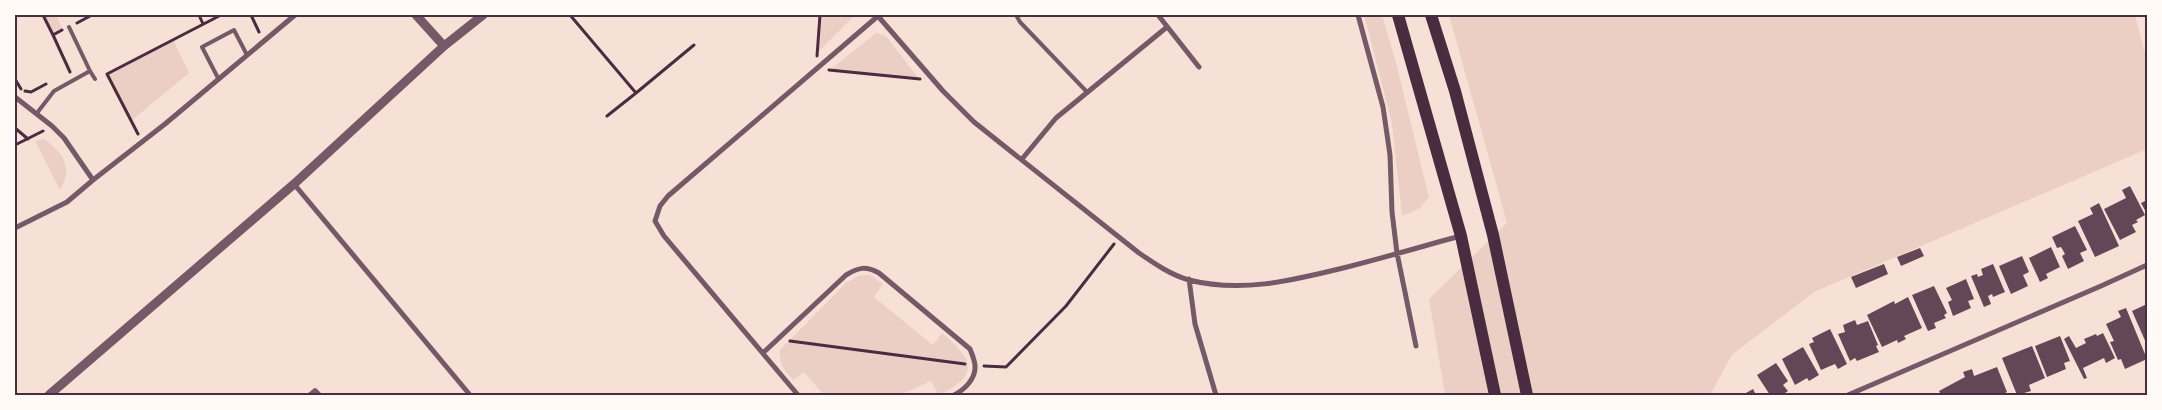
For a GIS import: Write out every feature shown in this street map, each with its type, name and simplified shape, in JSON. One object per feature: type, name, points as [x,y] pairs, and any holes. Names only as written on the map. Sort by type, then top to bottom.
[{"type":"highway","points":[[1398,15],[1461,236],[1496,395]]},
{"type":"highway","points":[[1432,15],[1455,92],[1493,235],[1527,395]]},
{"type":"street","points":[[15,228],[67,202],[295,15]]},
{"type":"street","points":[[416,15],[432,30],[444,46]]},
{"type":"street","points":[[49,395],[294,184],[444,46],[484,15]]},
{"type":"street","points":[[798,395],[664,236],[656,221],[660,206],[668,196],[878,15],[933,80],[974,122],[1119,238],[1164,269],[1189,280],[1225,286],[1262,285],[1316,274],[1461,236]]},
{"type":"street","points":[[1158,15],[1199,66]]},
{"type":"street","points":[[1358,15],[1383,107],[1390,155],[1392,212],[1397,253],[1416,346]]},
{"type":"street","points":[[1022,159],[1056,118],[1167,27]]},
{"type":"street","points":[[15,96],[64,138],[93,180]]},
{"type":"street","points":[[294,184],[470,395]]},
{"type":"street","points":[[1848,395],[2147,265]]},
{"type":"street","points":[[763,353],[846,275],[856,268],[869,267],[879,273],[970,349],[975,366],[970,383],[954,395]]},
{"type":"street","points":[[1189,280],[1195,324],[1216,395]]},
{"type":"lane","points":[[1016,15],[1020,22],[1087,92]]},
{"type":"lane","points":[[69,27],[94,79]]},
{"type":"lane","points":[[218,78],[202,47],[234,30],[247,55]]},
{"type":"lane","points":[[37,113],[54,91],[90,70]]},
{"type":"lane","points":[[309,395],[315,390],[320,395]]},
{"type":"path","points":[[199,15],[203,24]]},
{"type":"path","points":[[142,142],[106,74],[221,15]]},
{"type":"path","points":[[251,15],[264,41]]},
{"type":"path","points":[[570,15],[636,93]]},
{"type":"path","points":[[820,15],[816,69],[933,80]]},
{"type":"path","points":[[53,35],[71,72],[63,76]]},
{"type":"path","points":[[607,116],[694,45]]},
{"type":"path","points":[[21,90],[31,92],[55,80]]},
{"type":"path","points":[[15,146],[52,126]]},
{"type":"path","points":[[15,128],[28,139]]},
{"type":"path","points":[[777,339],[975,366],[1006,367],[1066,306],[1119,238]]},
{"type":"shaded area","points":[[43,15],[56,15],[63,30],[53,35]]},
{"type":"shaded area","points":[[820,15],[855,15],[817,53]]},
{"type":"shaded area","points":[[1364,15],[1382,15],[1395,59],[1429,197],[1420,208],[1402,216],[1392,123]]},
{"type":"shaded area","points":[[1449,15],[2135,15],[2147,61],[2147,149],[1814,292],[1732,355],[1710,395],[1445,395],[1429,299],[1507,223]]},
{"type":"shaded area","points":[[876,33],[886,36],[919,79],[830,70]]},
{"type":"shaded area","points":[[173,39],[189,73],[131,121],[107,74]]},
{"type":"shaded area","points":[[44,139],[61,155],[66,168],[66,175],[60,190],[35,141]]},
{"type":"shaded area","points":[[870,275],[883,284],[874,297],[933,345],[942,333],[961,351],[968,366],[967,373],[962,381],[939,395],[931,381],[900,395],[824,395],[804,372],[793,380],[781,363],[780,350],[846,283],[858,276]]},
{"type":"building","points":[[2130,186],[2145,215],[2136,220],[2138,222],[2132,225],[2136,232],[2120,240],[2104,209],[2126,198],[2122,190]]},
{"type":"building","points":[[2147,200],[2147,214],[2141,203]]},
{"type":"building","points":[[2099,203],[2119,246],[2095,257],[2078,221],[2093,214],[2090,208]]},
{"type":"building","points":[[2075,226],[2087,250],[2080,253],[2084,261],[2068,269],[2062,256],[2065,254],[2061,247],[2057,248],[2052,237]]},
{"type":"building","points":[[2051,247],[2060,267],[2046,274],[2048,278],[2040,282],[2029,258]]},
{"type":"building","points":[[1920,248],[1924,256],[1901,266],[1897,257]]},
{"type":"building","points":[[2022,256],[2029,272],[2023,275],[2028,286],[2011,294],[1999,266]]},
{"type":"building","points":[[1884,264],[1888,274],[1856,288],[1851,277]]},
{"type":"building","points":[[1993,264],[2005,292],[1993,297],[1992,294],[1988,296],[1991,304],[1984,307],[1971,276],[1977,274],[1978,277],[1983,275],[1981,269]]},
{"type":"building","points":[[1966,279],[1974,299],[1968,301],[1971,308],[1953,316],[1948,302],[1952,300],[1946,288]]},
{"type":"building","points":[[1934,286],[1947,313],[1944,315],[1946,318],[1934,323],[1936,328],[1928,331],[1912,295]]},
{"type":"building","points":[[1908,297],[1922,328],[1904,336],[1906,339],[1898,343],[1897,340],[1882,347],[1867,315],[1894,301],[1895,304]]},
{"type":"building","points":[[2147,304],[2147,345],[2132,311]]},
{"type":"building","points":[[2126,308],[2147,359],[2125,369],[2121,359],[2118,360],[2110,342],[2114,341],[2106,324],[2121,317],[2118,311]]},
{"type":"building","points":[[1855,320],[1857,325],[1868,321],[1879,352],[1857,361],[1855,358],[1850,361],[1838,334],[1845,332],[1843,325]]},
{"type":"building","points":[[1830,329],[1847,364],[1838,369],[1835,364],[1821,370],[1809,344],[1814,342],[1812,338]]},
{"type":"building","points":[[2103,333],[2115,358],[2106,363],[2104,358],[2083,368],[2087,378],[2084,379],[2064,339],[2069,336],[2076,348],[2086,343],[2084,339]]},
{"type":"building","points":[[2060,336],[2070,361],[2064,363],[2066,369],[2047,377],[2035,346]]},
{"type":"building","points":[[2032,346],[2045,378],[2029,385],[2031,391],[2017,395],[2002,358]]},
{"type":"building","points":[[1803,347],[1819,375],[1809,381],[1807,378],[1795,385],[1782,359]]},
{"type":"building","points":[[1776,363],[1788,381],[1783,385],[1788,391],[1782,395],[1770,395],[1757,375]]},
{"type":"building","points":[[1997,367],[2007,392],[2001,395],[1941,395],[1939,391],[1965,377],[1963,372],[1972,369],[1974,376]]},
{"type":"building","points":[[1753,389],[1756,395],[1747,395],[1746,393]]}]
